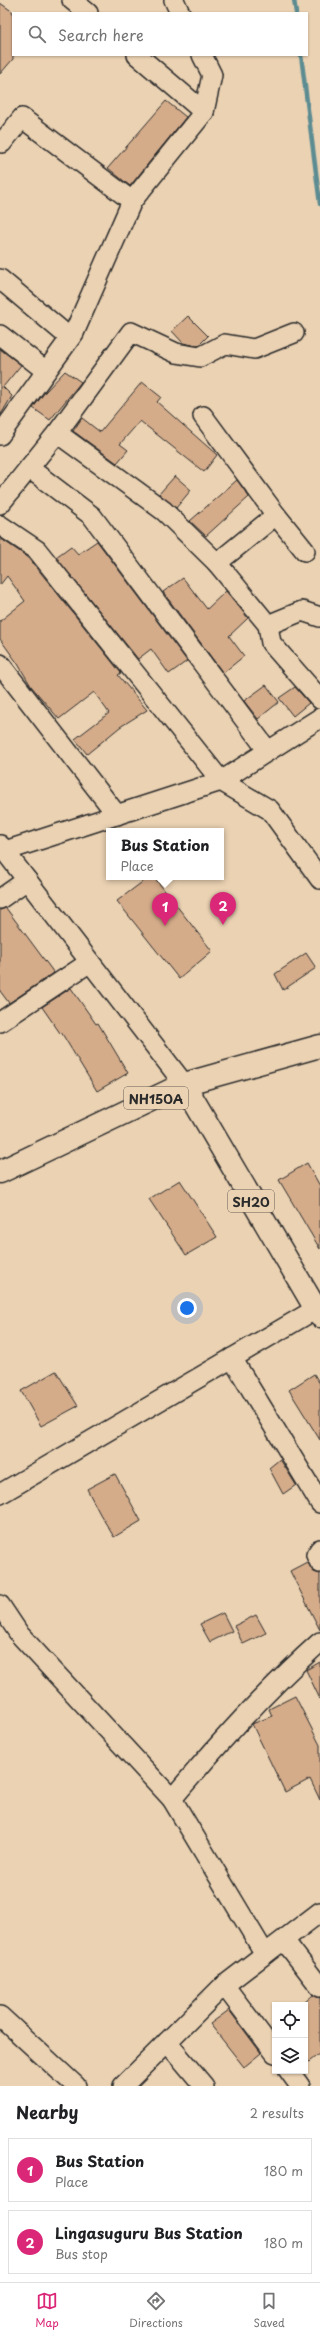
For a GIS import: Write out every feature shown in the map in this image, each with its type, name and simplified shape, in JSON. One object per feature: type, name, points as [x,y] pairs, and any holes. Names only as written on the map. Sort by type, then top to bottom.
[{"type":"main road","name":"NH150A","points":[[0,1172],[184,1084],[320,1046]]},
{"type":"main road","name":"SH20","points":[[184,1084],[318,1312]]},
{"type":"street","points":[[72,0],[87,12]]},
{"type":"street","points":[[174,0],[180,12]]},
{"type":"street","points":[[138,56],[204,112]]},
{"type":"street","points":[[0,436],[70,338],[132,201],[204,112],[212,75],[202,56]]},
{"type":"street","points":[[0,141],[2,143],[22,118],[132,201]]},
{"type":"street","points":[[0,279],[70,338]]},
{"type":"street","points":[[0,504],[56,433],[131,332],[176,353],[200,357],[225,344],[254,349],[294,333]]},
{"type":"street","points":[[0,335],[46,371]]},
{"type":"street","points":[[203,416],[276,515],[305,551]]},
{"type":"street","points":[[56,433],[164,511],[217,564],[268,625],[272,643],[320,700]]},
{"type":"street","points":[[29,468],[92,516],[268,751]]},
{"type":"street","points":[[217,564],[276,515]]},
{"type":"street","points":[[0,525],[37,550],[221,781],[270,810],[320,879]]},
{"type":"street","points":[[268,625],[302,611],[320,617]]},
{"type":"street","points":[[0,664],[117,815]]},
{"type":"street","points":[[184,1084],[2,848],[117,815],[221,781],[320,718]]},
{"type":"street","points":[[0,899],[27,880]]},
{"type":"street","points":[[0,1022],[90,962]]},
{"type":"street","points":[[0,1494],[232,1358],[318,1312]]},
{"type":"street","points":[[232,1358],[320,1504]]},
{"type":"street","points":[[320,1548],[316,1556],[320,1563]]},
{"type":"street","points":[[0,1605],[20,1635],[172,1800],[265,1954]]},
{"type":"street","points":[[172,1800],[215,1747],[286,1672],[320,1642]]},
{"type":"street","points":[[123,2086],[224,1985],[320,1912]]},
{"type":"street","points":[[284,1940],[320,1987]]},
{"type":"street","points":[[224,1985],[272,2049]]},
{"type":"street","points":[[0,2016],[76,2086]]},
{"type":"street","points":[[167,2042],[204,2086]]},
{"type":"street","points":[[291,2074],[300,2086]]},
{"type":"building","points":[[0,3],[13,12],[13,59],[0,74]]},
{"type":"building","points":[[166,101],[186,117],[130,186],[108,168]]},
{"type":"building","points":[[188,316],[208,336],[198,346],[183,343],[172,331]]},
{"type":"building","points":[[0,349],[21,365],[3,387],[12,396],[0,416]]},
{"type":"building","points":[[65,371],[81,382],[50,420],[33,408],[45,392]]},
{"type":"building","points":[[142,382],[161,397],[157,402],[217,455],[204,472],[140,421],[120,444],[128,450],[117,463],[73,431],[82,418],[100,432]]},
{"type":"building","points":[[175,476],[191,490],[176,508],[159,494]]},
{"type":"building","points":[[237,480],[249,497],[206,536],[190,521]]},
{"type":"building","points":[[0,538],[29,558],[121,673],[118,675],[147,710],[120,727],[87,754],[75,739],[109,713],[94,692],[59,719],[31,686],[18,664],[0,639],[0,621],[25,601],[7,576],[0,585]]},
{"type":"building","points":[[97,541],[187,661],[169,674],[151,649],[138,659],[56,557],[71,546],[78,554]]},
{"type":"building","points":[[183,578],[207,609],[226,591],[248,618],[229,636],[244,656],[223,673],[163,592]]},
{"type":"building","points":[[266,685],[279,702],[258,719],[244,701]]},
{"type":"building","points":[[295,687],[309,703],[293,716],[279,698]]},
{"type":"building","points":[[145,880],[156,880],[212,951],[179,979],[117,901]]},
{"type":"building","points":[[6,908],[54,973],[9,1003],[0,991],[0,910]]},
{"type":"building","points":[[306,953],[316,968],[283,990],[275,974]]},
{"type":"building","points":[[71,988],[96,1024],[98,1023],[128,1073],[97,1091],[61,1032],[60,1033],[42,1007]]},
{"type":"building","points":[[307,1163],[320,1186],[320,1249],[279,1180]]},
{"type":"building","points":[[180,1180],[217,1237],[186,1255],[149,1199]]},
{"type":"building","points":[[56,1371],[78,1406],[41,1426],[21,1391]]},
{"type":"building","points":[[314,1374],[320,1384],[320,1440],[289,1390]]},
{"type":"building","points":[[280,1459],[296,1485],[283,1494],[269,1468]]},
{"type":"building","points":[[115,1474],[141,1521],[114,1537],[87,1489]]},
{"type":"building","points":[[307,1562],[314,1572],[320,1574],[320,1630],[290,1571]]},
{"type":"building","points":[[223,1613],[232,1631],[210,1642],[200,1624]]},
{"type":"building","points":[[256,1615],[266,1633],[243,1644],[234,1626]]},
{"type":"building","points":[[320,1662],[320,1699],[306,1670]]},
{"type":"building","points":[[295,1696],[320,1745],[320,1800],[310,1779],[285,1792],[252,1724],[272,1716],[269,1709]]},
{"type":"building","points":[[313,1995],[320,1998],[320,2053],[308,2063],[308,2002],[305,2002]]},
{"type":"building","points":[[229,2010],[261,2053],[244,2067],[210,2024]]},
{"type":"waterway","points":[[294,0],[296,12]]},
{"type":"waterway","points":[[301,56],[320,204]]},
{"type":"place","name":"Lingasuguru Bus Station","points":[[223,925]]},
{"type":"place","name":"Bus Station","points":[[165,926]]}]
